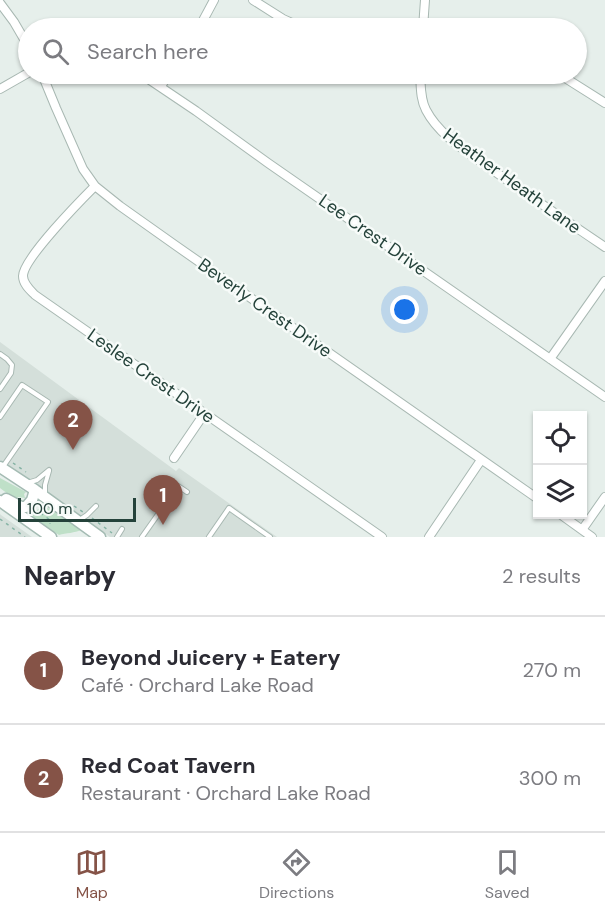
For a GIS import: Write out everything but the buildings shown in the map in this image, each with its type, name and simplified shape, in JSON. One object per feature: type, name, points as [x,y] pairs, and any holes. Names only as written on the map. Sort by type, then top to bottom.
[{"type":"main road","points":[[1,468],[30,487],[44,501],[100,537]]},
{"type":"main road","points":[[0,496],[21,507],[26,507],[33,500],[30,487]]},
{"type":"main road","points":[[0,501],[49,533]]},
{"type":"street","points":[[204,18],[214,0]]},
{"type":"street","points":[[253,0],[281,18]]},
{"type":"street","points":[[424,18],[425,0]]},
{"type":"street","points":[[3,3],[18,29]]},
{"type":"street","points":[[0,89],[18,79]]},
{"type":"street","name":"Beverly Crest Drive","points":[[46,84],[83,169],[95,186],[120,206],[533,496]]},
{"type":"street","name":"Lee Crest Drive","points":[[158,84],[605,397]]},
{"type":"street","name":"Heather Heath Lane","points":[[421,84],[425,107],[432,120],[444,133],[508,181],[605,247]]},
{"type":"street","points":[[574,84],[605,104]]},
{"type":"street","name":"Leslee Crest Drive","points":[[95,186],[67,215],[27,265],[23,277],[26,286],[35,295],[382,537]]},
{"type":"street","points":[[550,359],[605,281]]},
{"type":"street","points":[[174,458],[204,414]]},
{"type":"street","points":[[429,537],[481,460]]},
{"type":"street","points":[[582,530],[605,497]]},
{"type":"street","points":[[567,519],[592,537]]},
{"type":"lane","points":[[0,354],[12,365],[11,373],[0,389]]},
{"type":"lane","points":[[0,417],[22,385],[48,402],[1,468]]},
{"type":"lane","points":[[30,487],[50,470],[45,485],[44,501]]},
{"type":"lane","points":[[142,537],[178,486],[187,492]]},
{"type":"lane","points":[[78,521],[96,506]]},
{"type":"lane","points":[[209,537],[229,508],[270,537]]},
{"type":"lane","points":[[117,537],[122,529]]},
{"type":"path","points":[[44,501],[39,512],[50,520],[49,533]]},
{"type":"path","points":[[0,519],[25,537]]},
{"type":"shaded area","points":[[0,342],[176,471],[179,468],[277,537],[110,537],[0,460]]},
{"type":"shaded area","points":[[1,515],[32,537],[0,537]]},
{"type":"green space","points":[[0,478],[26,492],[25,498],[18,497],[16,500],[0,488]]},
{"type":"green space","points":[[42,504],[81,530],[59,535],[30,515]]},
{"type":"place","name":"Red Coat Tavern","points":[[73,450]]},
{"type":"place","name":"Beyond Juicery + Eatery","points":[[163,525]]}]
